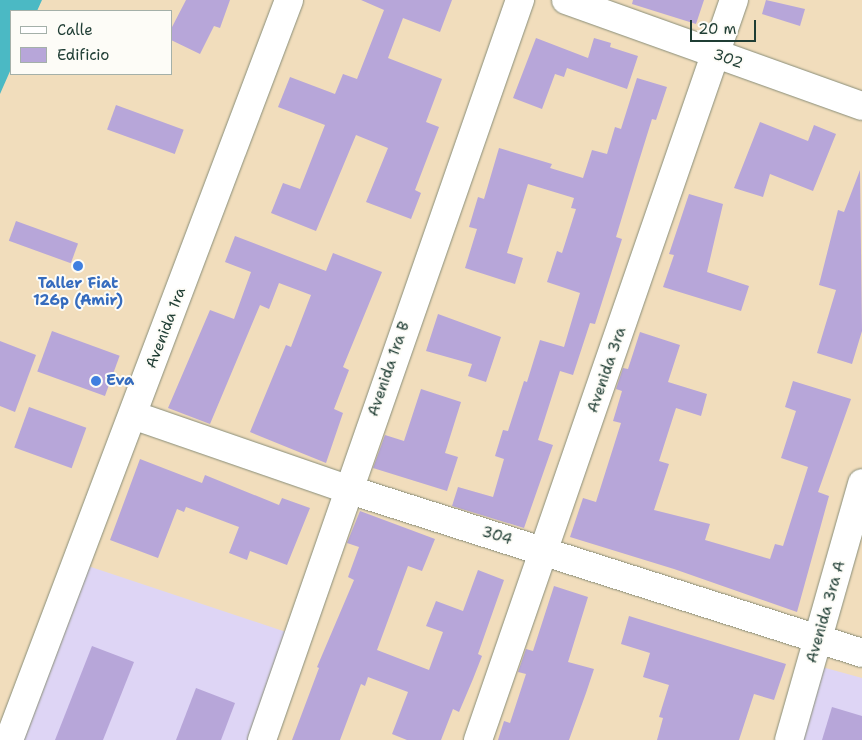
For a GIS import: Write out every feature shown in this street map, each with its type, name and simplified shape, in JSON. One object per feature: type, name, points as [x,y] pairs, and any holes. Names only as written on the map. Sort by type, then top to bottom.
[{"type":"street","name":"Avenida 1ra","points":[[9,740],[289,0]]},
{"type":"street","name":"Avenida 1ra B","points":[[262,740],[347,489],[520,0]]},
{"type":"street","name":"302","points":[[566,0],[715,55],[862,106]]},
{"type":"street","name":"Avenida 3ra","points":[[478,740],[545,551],[734,0]]},
{"type":"street","name":"304","points":[[133,415],[347,489],[862,653]]},
{"type":"street","name":"Avenida 3ra A","points":[[789,740],[819,640],[862,483]]},
{"type":"shaded area","points":[[76,562],[298,636],[262,740],[9,740]]},
{"type":"shaded area","points":[[822,667],[862,678],[862,740],[801,740]]},
{"type":"water","points":[[0,0],[42,0],[37,10],[10,10],[10,71],[0,94]]},
{"type":"building","points":[[186,0],[230,0],[220,28],[214,26],[200,54],[172,40],[172,27]]},
{"type":"building","points":[[361,0],[452,0],[440,32],[403,18],[388,58],[442,79],[426,122],[439,127],[415,190],[421,193],[411,219],[366,202],[388,148],[356,135],[316,231],[271,213],[283,183],[300,189],[325,125],[278,107],[290,77],[335,94],[343,74],[357,79],[384,10]]},
{"type":"building","points":[[633,0],[704,0],[696,24],[632,4]]},
{"type":"building","points":[[766,0],[805,9],[800,26],[762,14]]},
{"type":"building","points":[[536,38],[588,58],[594,38],[611,43],[610,47],[638,56],[627,89],[567,68],[564,77],[555,74],[542,109],[513,98]]},
{"type":"building","points":[[637,78],[667,87],[656,120],[652,119],[638,164],[616,237],[622,239],[595,324],[590,323],[573,375],[560,371],[538,440],[553,445],[524,528],[452,506],[458,487],[493,497],[504,459],[495,456],[503,430],[508,431],[524,381],[527,382],[540,340],[564,347],[580,293],[547,282],[557,251],[562,253],[576,209],[571,208],[574,198],[528,184],[507,253],[523,258],[515,284],[465,268],[477,229],[469,227],[478,197],[484,199],[499,148],[552,164],[550,168],[583,178],[592,150],[607,154],[615,127],[621,129]]},
{"type":"building","points":[[116,105],[184,130],[175,154],[107,129]]},
{"type":"building","points":[[760,122],[808,141],[814,125],[836,134],[813,191],[770,174],[763,197],[734,188]]},
{"type":"building","points":[[860,170],[862,331],[852,364],[817,353],[836,290],[819,285],[838,210],[844,212]]},
{"type":"building","points":[[689,194],[723,204],[707,272],[749,286],[741,311],[663,287],[674,255],[669,254]]},
{"type":"building","points":[[16,221],[78,244],[71,263],[9,241]]},
{"type":"building","points":[[235,236],[326,271],[333,253],[382,272],[343,367],[349,370],[334,409],[343,413],[326,463],[250,432],[286,345],[291,347],[311,295],[279,283],[269,309],[260,305],[210,424],[168,408],[210,310],[234,319],[251,272],[225,262]]},
{"type":"building","points":[[438,314],[501,337],[486,382],[468,376],[472,364],[426,351]]},
{"type":"building","points":[[52,331],[120,356],[105,396],[37,371]]},
{"type":"building","points":[[640,332],[680,345],[668,382],[707,394],[701,416],[676,408],[659,461],[669,464],[654,510],[710,524],[705,540],[770,559],[775,544],[783,546],[808,467],[781,458],[796,411],[785,407],[793,381],[851,399],[818,492],[829,496],[797,612],[674,569],[570,537],[583,498],[596,502],[621,423],[613,421],[622,391],[616,389],[623,368],[628,369]]},
{"type":"building","points":[[0,341],[36,355],[15,412],[0,406]]},
{"type":"building","points":[[421,389],[461,402],[445,453],[458,457],[447,491],[373,468],[385,435],[404,441]]},
{"type":"building","points":[[29,407],[86,428],[72,468],[14,447]]},
{"type":"building","points":[[140,459],[202,483],[205,475],[279,505],[282,498],[310,508],[287,565],[250,551],[247,560],[229,553],[239,527],[186,507],[184,512],[177,509],[158,558],[110,540]]},
{"type":"building","points":[[360,511],[435,539],[422,571],[408,566],[377,650],[429,670],[443,632],[426,626],[436,601],[463,611],[478,570],[504,580],[478,654],[482,656],[473,679],[459,712],[453,709],[441,740],[407,740],[392,734],[408,692],[368,677],[365,686],[361,684],[340,740],[292,740],[319,668],[317,667],[354,580],[348,577],[359,547],[347,543]]},
{"type":"building","points":[[554,586],[588,597],[568,662],[594,669],[569,740],[498,740],[504,721],[510,723],[526,674],[518,672],[526,649],[533,651]]},
{"type":"building","points":[[629,616],[786,664],[774,700],[754,694],[739,740],[657,740],[663,718],[659,717],[669,685],[643,677],[650,653],[621,644]]},
{"type":"building","points":[[92,646],[134,662],[103,740],[55,740]]},
{"type":"building","points":[[196,688],[235,703],[221,740],[176,740]]},
{"type":"building","points":[[832,707],[862,716],[862,740],[822,740]]},
{"type":"place","name":"Taller Fiat 126p (Amir)","points":[[78,266]]},
{"type":"place","name":"Eva","points":[[96,381]]}]
